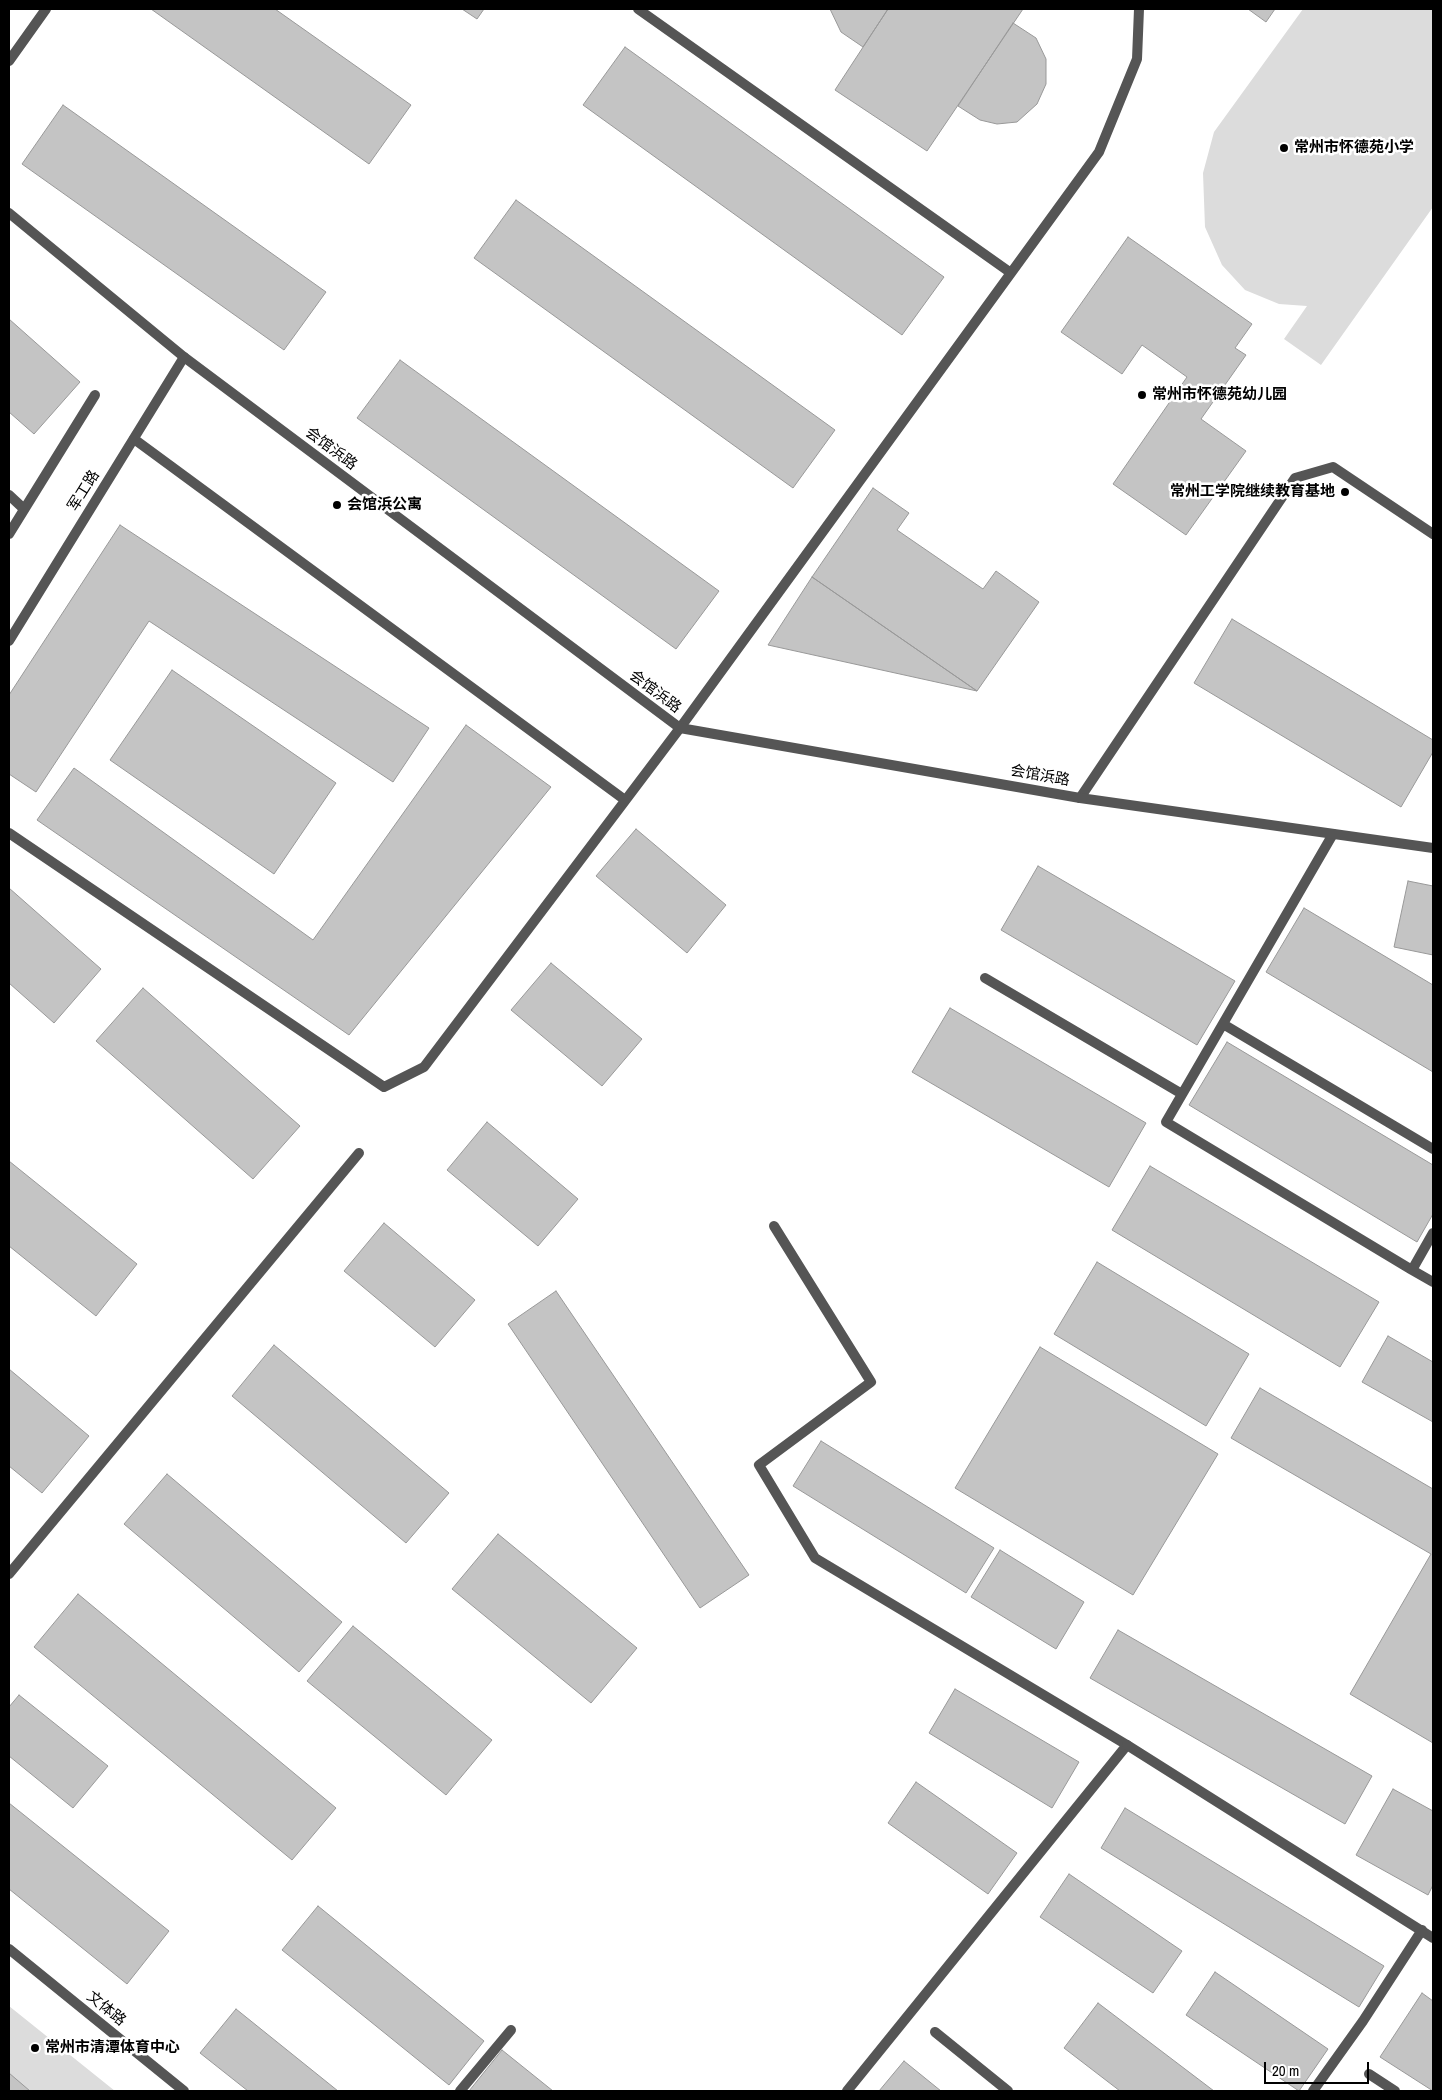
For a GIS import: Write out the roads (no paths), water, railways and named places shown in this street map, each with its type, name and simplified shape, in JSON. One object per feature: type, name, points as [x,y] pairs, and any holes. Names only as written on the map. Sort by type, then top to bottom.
[{"type":"street","points":[[9,61],[46,9]]},
{"type":"street","points":[[638,9],[1011,273]]},
{"type":"street","points":[[9,832],[384,1087],[424,1067],[680,728],[1099,152],[1137,59],[1139,9]]},
{"type":"street","name":"会馆浜路","points":[[9,213],[184,357],[680,728],[1080,798],[1433,848]]},
{"type":"street","name":"军工路","points":[[9,641],[184,357]]},
{"type":"street","points":[[9,534],[95,395]]},
{"type":"street","points":[[134,439],[625,800]]},
{"type":"street","points":[[1080,798],[1295,478],[1333,467],[1433,534]]},
{"type":"street","points":[[9,495],[24,509]]},
{"type":"street","points":[[1333,834],[1166,1122],[1433,1282]]},
{"type":"street","points":[[985,978],[1182,1094]]},
{"type":"street","points":[[1223,1024],[1433,1149]]},
{"type":"street","points":[[9,1574],[359,1153]]},
{"type":"street","points":[[774,1226],[871,1382],[759,1465],[815,1558],[1127,1745],[1433,1938]]},
{"type":"street","points":[[1412,1270],[1433,1233]]},
{"type":"street","points":[[847,2091],[1127,1745]]},
{"type":"street","points":[[1313,2091],[1363,2020],[1422,1930]]},
{"type":"street","name":"文体路","points":[[9,1949],[184,2091]]},
{"type":"street","points":[[460,2091],[510,2030]]},
{"type":"street","points":[[936,2032],[1008,2091]]},
{"type":"street","points":[[1369,2074],[1395,2091]]},
{"type":"place","name":"常州市怀德苑小学","points":[[1284,148]]},
{"type":"place","name":"常州市怀德苑幼儿园","points":[[1142,395]]},
{"type":"place","name":"常州工学院继续教育基地","points":[[1345,492]]},
{"type":"place","name":"会馆浜公寓","points":[[337,505]]},
{"type":"place","name":"常州市清潭体育中心","points":[[35,2048]]}]
